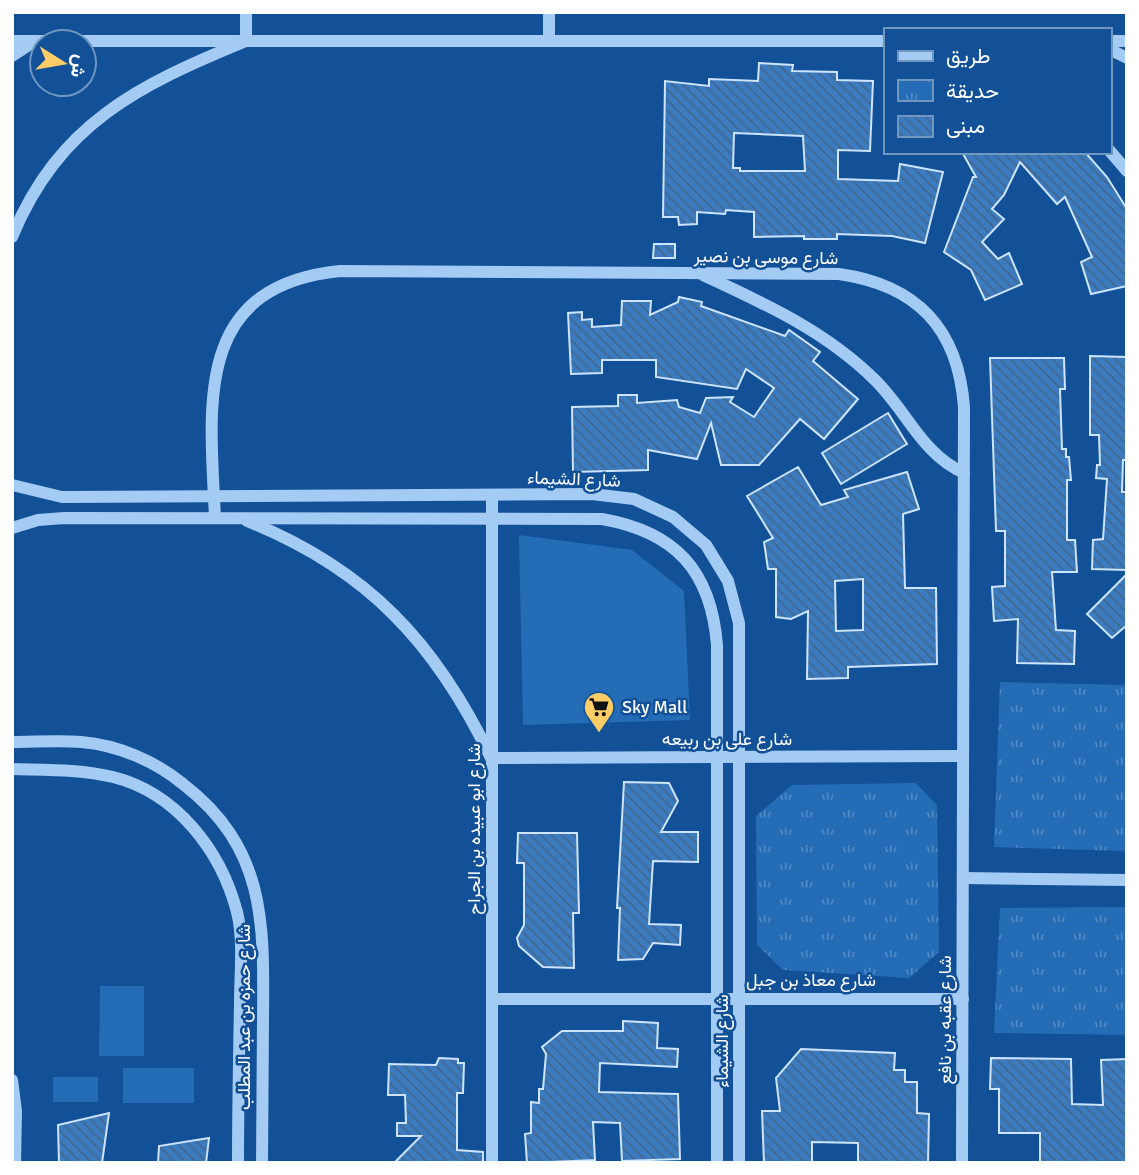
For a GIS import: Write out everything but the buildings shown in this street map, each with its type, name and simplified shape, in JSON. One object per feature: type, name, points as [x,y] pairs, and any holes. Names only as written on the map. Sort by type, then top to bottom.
[{"type":"street","points":[[246,12],[246,41]]},
{"type":"street","points":[[549,12],[549,41]]},
{"type":"street","points":[[98,41],[884,41]]},
{"type":"street","points":[[12,237],[45,176],[76,139],[113,107],[153,81],[246,41]]},
{"type":"street","points":[[12,56],[28,46]]},
{"type":"street","points":[[1111,50],[1127,58]]},
{"type":"street","points":[[1111,152],[1127,171]]},
{"type":"street","name":"شارع موسى بن نصير","points":[[215,518],[212,404],[214,374],[223,346],[238,321],[251,307],[283,284],[311,274],[340,271],[700,273],[858,277],[895,288],[919,304],[944,334],[962,378],[963,878]]},
{"type":"street","points":[[700,273],[780,311],[848,355],[878,383],[926,447],[950,467],[964,473]]},
{"type":"street","name":"شارع الشيماء","points":[[12,485],[62,497],[592,494],[634,499],[673,517],[706,545],[729,582],[740,623],[739,1163]]},
{"type":"street","name":"شارع ابو عبيده بن الجراح","points":[[492,495],[492,1163]]},
{"type":"street","name":"شارع الشيماء","points":[[12,528],[38,520],[64,518],[602,519],[633,524],[662,538],[685,558],[703,584],[714,613],[717,757],[716,1163]]},
{"type":"street","points":[[240,519],[282,535],[321,556],[392,611],[423,644],[450,680],[491,758]]},
{"type":"street","points":[[12,733],[18,742]]},
{"type":"street","name":"شارع حمزه بن عبد المطلب","points":[[18,742],[83,742],[127,752],[167,771],[185,785],[202,799],[231,833],[251,873],[262,917],[262,1163]]},
{"type":"street","name":"شارع على بن ربيعه","points":[[491,758],[963,756]]},
{"type":"street","name":"شارع حمزه بن عبد المطلب","points":[[12,769],[79,771],[116,778],[151,793],[172,808],[208,845],[226,878],[237,915],[240,953],[238,1163]]},
{"type":"street","points":[[963,878],[1127,880]]},
{"type":"street","name":"شارع عقبه بن نافع","points":[[962,1163],[963,878]]},
{"type":"street","name":"شارع معاذ بن جبل","points":[[492,999],[963,999]]},
{"type":"street","points":[[12,1080],[16,1111],[15,1163]]},
{"type":"green space","points":[[519,535],[632,550],[684,591],[690,720],[523,725]]},
{"type":"green space","points":[[1000,682],[1127,685],[1127,851],[994,847]]},
{"type":"green space","points":[[916,783],[937,805],[939,952],[909,978],[783,970],[757,945],[756,816],[792,785]]},
{"type":"green space","points":[[1127,907],[1127,1035],[994,1033],[1000,908]]},
{"type":"green space","points":[[100,986],[144,986],[144,1056],[99,1056]]},
{"type":"green space","points":[[123,1068],[194,1068],[194,1103],[123,1103]]},
{"type":"green space","points":[[53,1077],[98,1077],[98,1102],[53,1102]]},
{"type":"place","name":"Sky Mall","points":[[599,734]]}]
